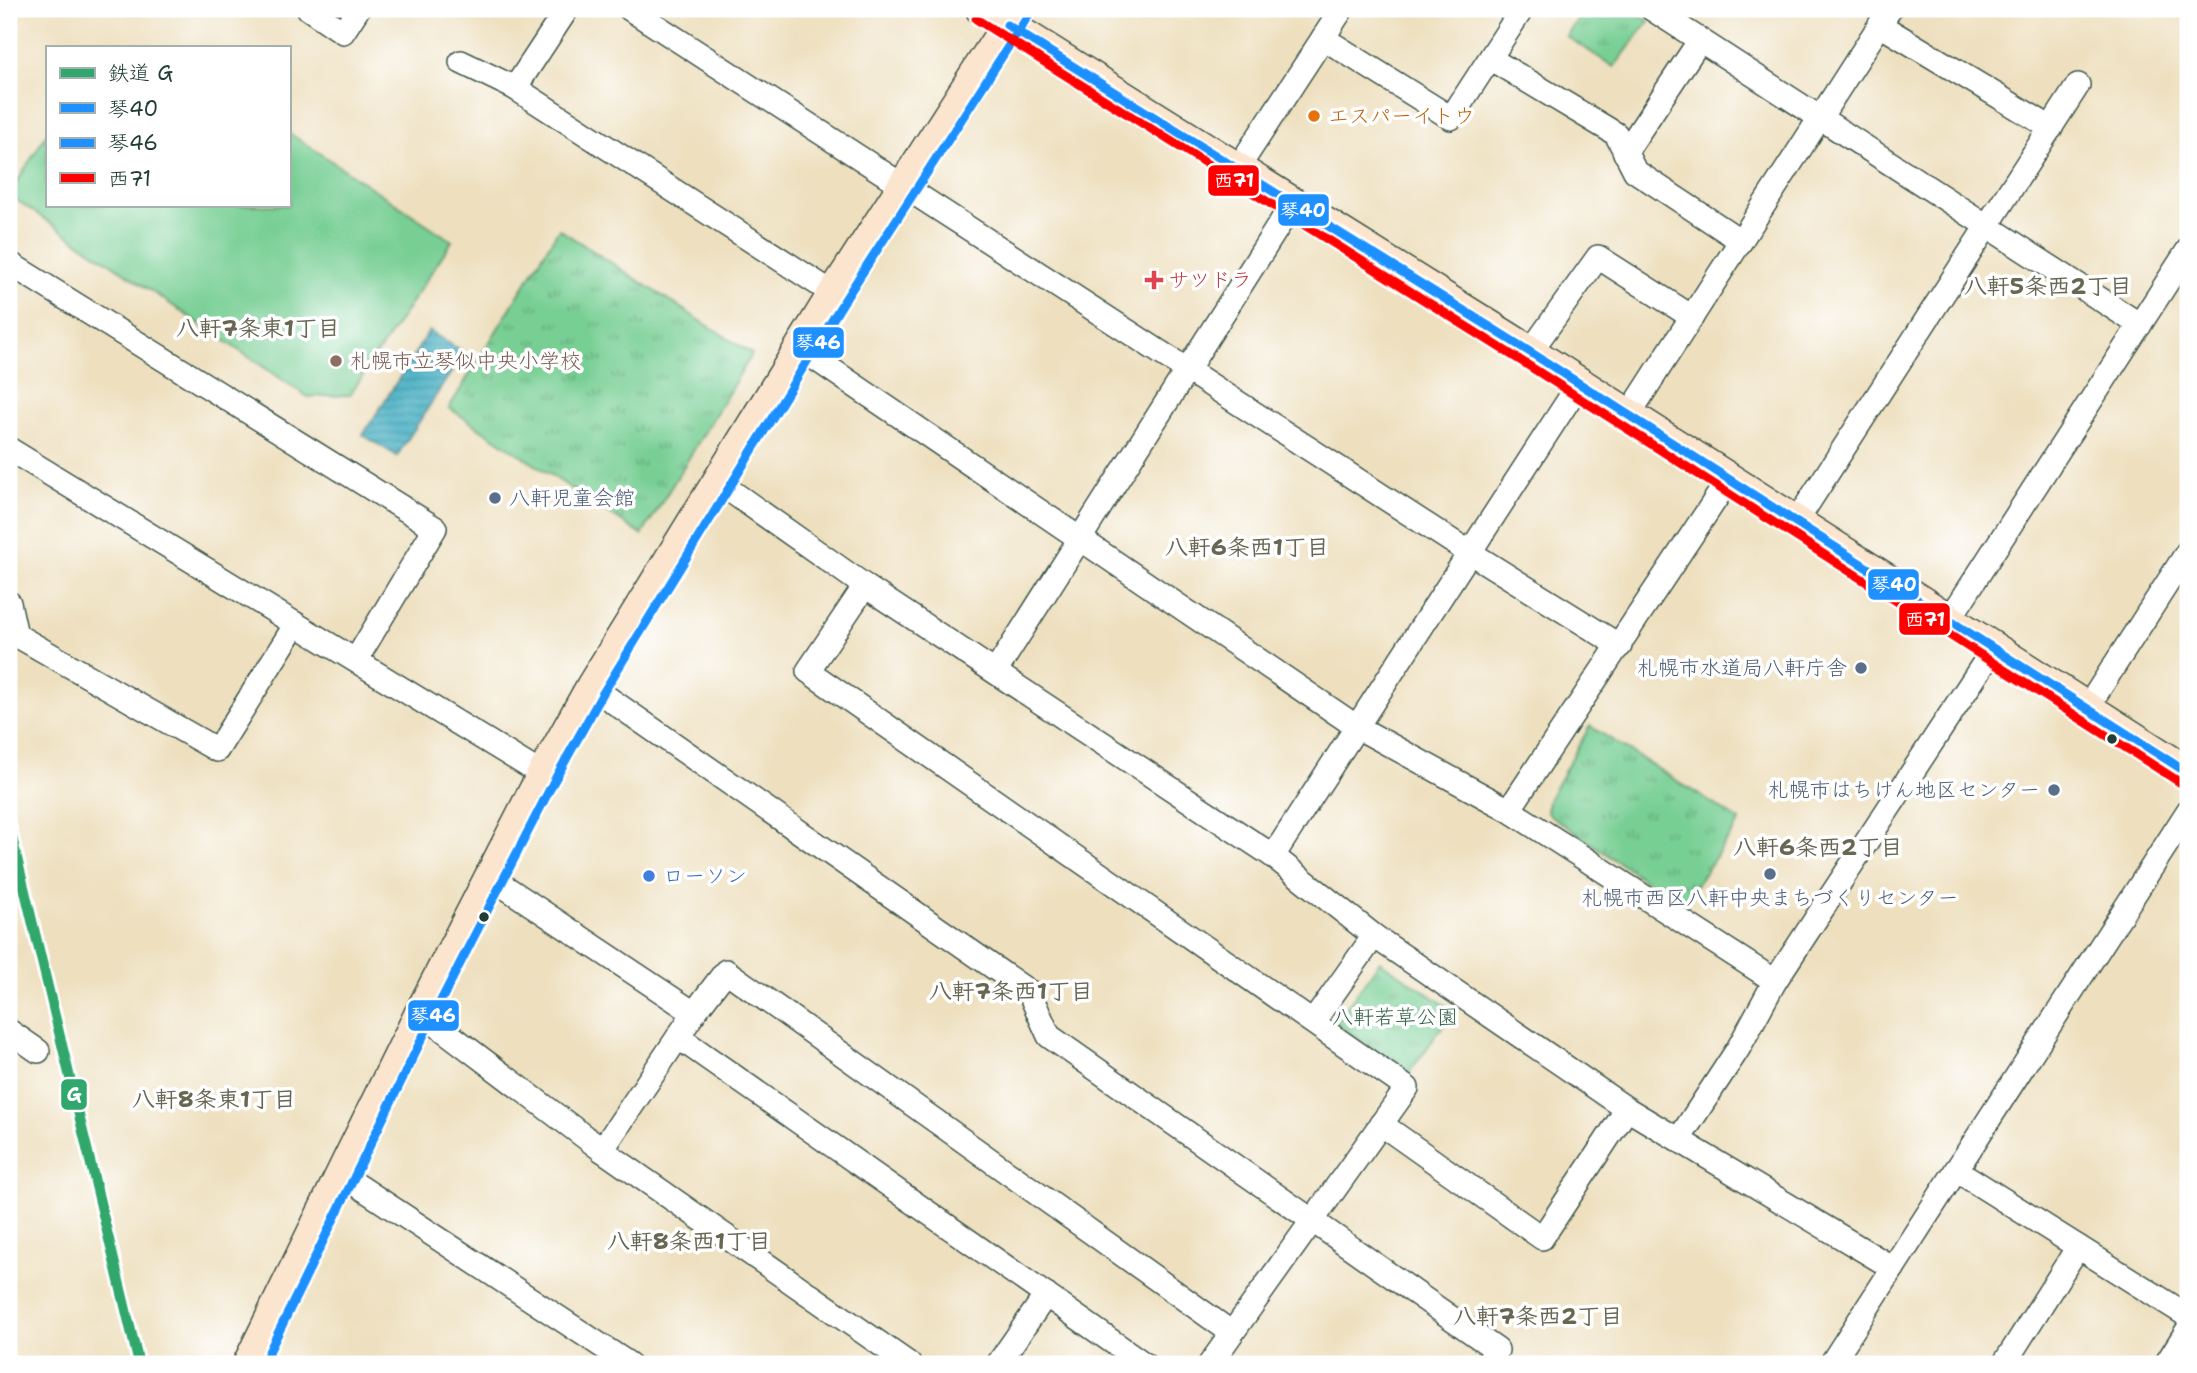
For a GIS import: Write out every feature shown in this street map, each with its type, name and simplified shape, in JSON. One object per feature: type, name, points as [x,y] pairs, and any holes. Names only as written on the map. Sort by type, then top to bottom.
[{"type":"main road","points":[[249,1364],[421,1013],[543,775],[592,687],[834,294],[904,187],[1002,14],[1238,168],[2188,773]]},
{"type":"street","points":[[309,9],[343,32],[358,9]]},
{"type":"street","points":[[515,88],[567,9]]},
{"type":"street","points":[[631,9],[1469,552],[1620,646]]},
{"type":"street","points":[[1238,168],[1342,9]]},
{"type":"street","points":[[1323,38],[1451,118],[1522,9]]},
{"type":"street","points":[[1652,9],[2140,325]]},
{"type":"street","points":[[1628,416],[1885,17],[2051,128]]},
{"type":"street","points":[[1625,153],[1700,40]]},
{"type":"street","points":[[1491,58],[1616,134],[1635,171],[1741,241]]},
{"type":"street","points":[[461,62],[515,88],[834,294]]},
{"type":"street","points":[[1796,523],[2078,85]]},
{"type":"street","points":[[996,671],[1189,371],[1293,203]]},
{"type":"street","points":[[1949,620],[2188,250]]},
{"type":"street","points":[[1530,352],[1598,257],[1692,317]]},
{"type":"street","points":[[9,262],[435,528],[356,660]]},
{"type":"street","points":[[801,349],[1357,727],[1509,810],[1775,981]]},
{"type":"street","points":[[1273,856],[1579,384]]},
{"type":"street","points":[[9,449],[543,775]]},
{"type":"street","points":[[1509,810],[1729,479]]},
{"type":"street","points":[[718,482],[865,586],[1273,856],[1374,936],[1627,1109],[1893,1268]]},
{"type":"street","points":[[2087,708],[2188,551]]},
{"type":"street","points":[[865,586],[808,671],[1407,1088],[1210,1364]]},
{"type":"street","points":[[9,603],[16,635],[217,750],[296,624]]},
{"type":"street","points":[[1679,1139],[1738,1049],[1775,981],[1994,648]]},
{"type":"street","points":[[592,687],[1029,992],[1049,1036],[1497,1350],[1487,1364]]},
{"type":"street","points":[[1831,1364],[2188,811]]},
{"type":"street","points":[[490,877],[694,1013]]},
{"type":"street","points":[[1313,1022],[1374,936]]},
{"type":"street","points":[[602,1150],[694,1013],[726,971],[1232,1333]]},
{"type":"street","points":[[421,1013],[602,1150],[909,1364]]},
{"type":"street","points":[[10,1027],[38,1051]]},
{"type":"street","points":[[678,1037],[1144,1364]]},
{"type":"street","points":[[1381,1124],[1542,1238],[1627,1109]]},
{"type":"street","points":[[1956,1170],[2188,1315]]},
{"type":"street","points":[[342,1175],[617,1361]]},
{"type":"street","points":[[2004,1364],[2078,1247]]},
{"type":"street","points":[[998,1364],[1046,1295]]},
{"type":"street","points":[[2166,1364],[2188,1329]]},
{"type":"green space","points":[[1585,9],[1630,9],[1649,21],[1614,67],[1566,36]]},
{"type":"green space","points":[[290,134],[452,241],[350,395],[308,397],[9,195],[46,135],[46,206],[290,206]]},
{"type":"green space","points":[[559,229],[752,354],[642,535],[449,408]]},
{"type":"green space","points":[[1590,726],[1740,821],[1682,906],[1547,813],[1548,800]]},
{"type":"green space","name":"八軒若草公園","points":[[1380,961],[1454,1011],[1409,1073],[1335,1023]]},
{"type":"water","points":[[429,331],[464,352],[397,456],[363,435]]},
{"type":"rail line","name":"G","points":[[9,825],[139,1364]]},
{"type":"transit line","name":"琴46","points":[[263,1364],[432,1018],[554,781],[603,693],[844,301],[1028,16]]},
{"type":"transit line","name":"西71","points":[[976,19],[1523,362],[2181,783]]},
{"type":"transit line","name":"琴40","points":[[1007,25],[1530,352],[2188,773]]},
{"type":"place","name":"エスパーイトウ","points":[[1314,116]]},
{"type":"place","name":"サツドラ","points":[[1154,280]]},
{"type":"place","name":"札幌市立琴似中央小学校","points":[[336,361]]},
{"type":"place","name":"八軒児童会館","points":[[495,498]]},
{"type":"place","name":"札幌市水道局八軒庁舎","points":[[1861,668]]},
{"type":"place","name":"札幌市はちけん地区センター","points":[[2054,790]]},
{"type":"place","name":"札幌市西区八軒中央まちづくりセンター","points":[[1770,874]]},
{"type":"place","name":"ローソン","points":[[649,876]]},
{"type":"district","name":"八軒5条西2丁目","points":[[2048,286]]},
{"type":"district","name":"八軒7条東1丁目","points":[[258,328]]},
{"type":"district","name":"八軒6条西1丁目","points":[[1247,547]]},
{"type":"district","name":"八軒6条西2丁目","points":[[1818,847]]},
{"type":"district","name":"八軒7条西1丁目","points":[[1011,991]]},
{"type":"district","name":"八軒8条東1丁目","points":[[214,1099]]},
{"type":"district","name":"八軒8条西1丁目","points":[[689,1241]]},
{"type":"district","name":"八軒7条西2丁目","points":[[1538,1316]]}]
